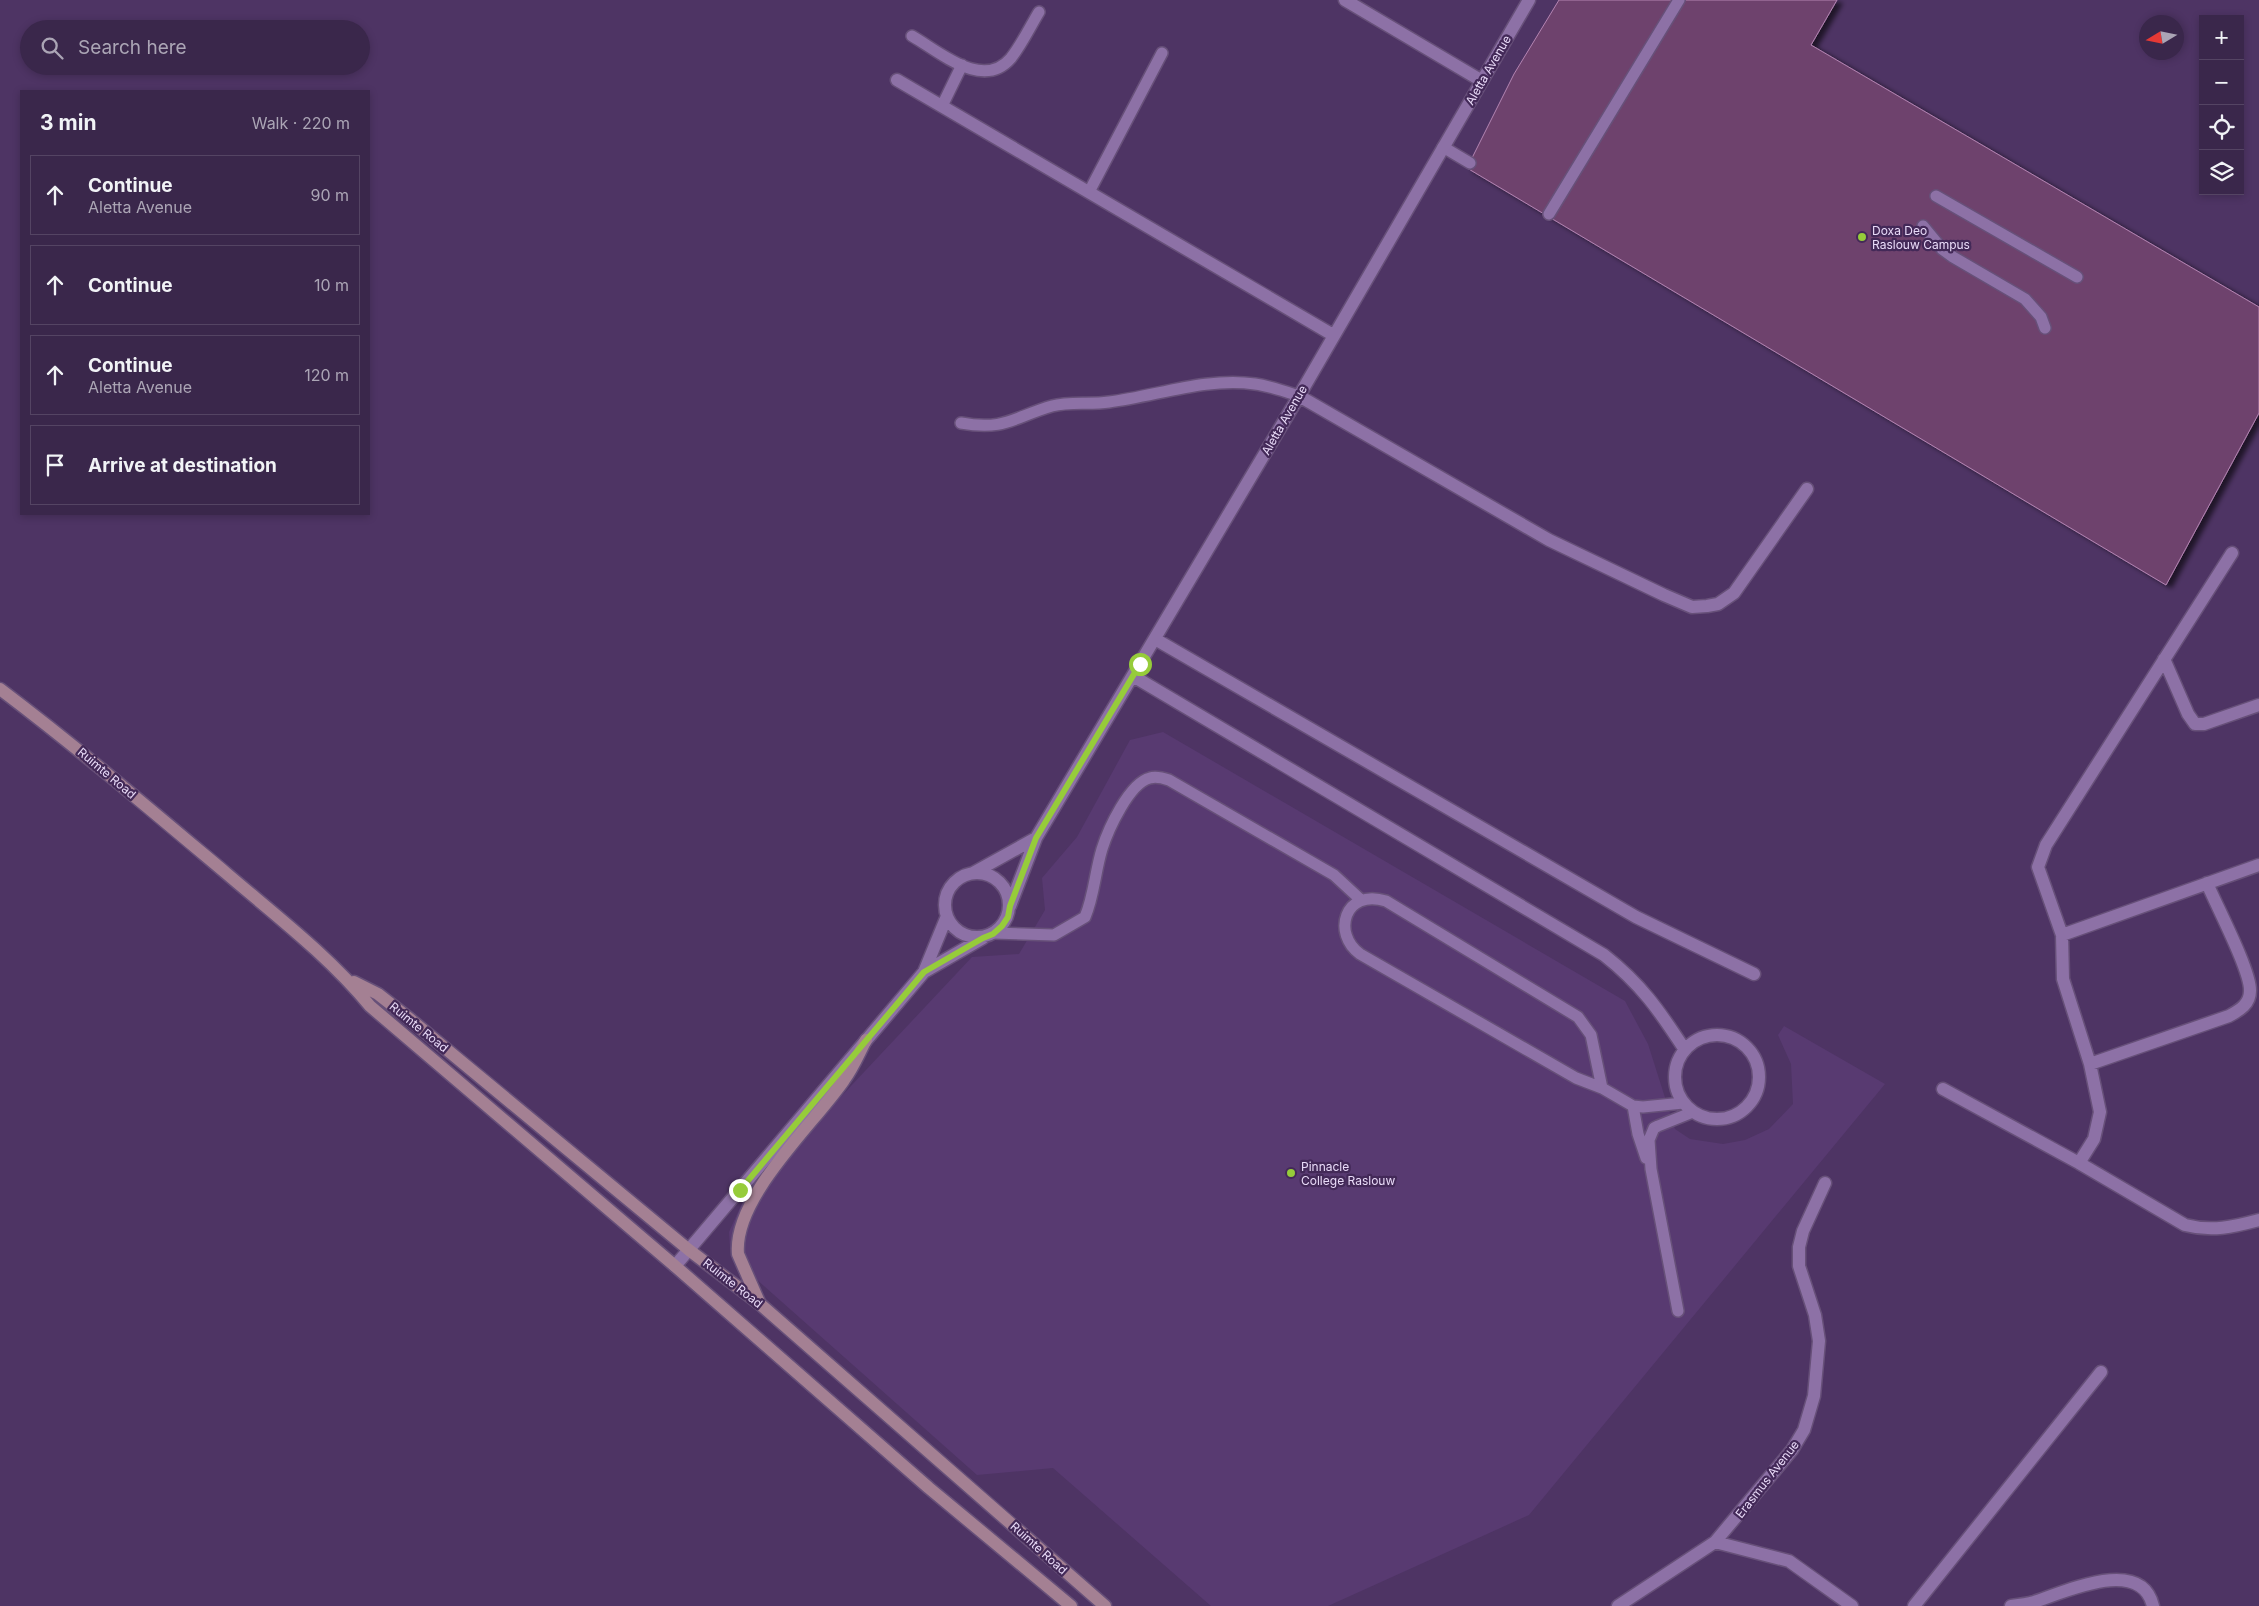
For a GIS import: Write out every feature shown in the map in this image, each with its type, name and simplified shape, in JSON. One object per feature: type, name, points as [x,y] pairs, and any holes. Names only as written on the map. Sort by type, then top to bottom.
[{"type":"main road","name":"Ruimte Road","points":[[0,689],[76,746],[245,889],[348,978],[370,1006],[675,1266],[929,1488],[1071,1606]]},
{"type":"main road","name":"Ruimte Road","points":[[348,978],[378,994],[411,1020],[689,1250],[760,1304],[1105,1606]]},
{"type":"main road","points":[[760,1304],[738,1254],[744,1219],[764,1183],[787,1149],[844,1080],[866,1040]]},
{"type":"street","points":[[1345,0],[1482,81]]},
{"type":"street","name":"Aletta Avenue","points":[[1010,906],[1036,838],[1299,396],[1529,0]]},
{"type":"street","points":[[897,80],[1333,335]]},
{"type":"street","points":[[1299,396],[1548,540],[1692,607],[1718,604],[1734,593],[1807,488]]},
{"type":"street","points":[[2079,1163],[2094,1139],[2100,1119],[2100,1112],[2090,1064],[2063,979],[2062,935],[2040,878],[2038,862],[2046,845],[2232,553]]},
{"type":"street","points":[[1155,640],[1636,917],[1754,974]]},
{"type":"street","points":[[2164,659],[2188,714],[2195,724],[2204,724],[2259,705]]},
{"type":"street","points":[[1133,676],[1604,955],[1638,984],[1665,1018],[1685,1050]]},
{"type":"street","points":[[988,936],[972,937],[961,933],[952,926],[947,916],[945,905],[947,894],[953,884],[961,877],[972,873],[1036,838]]},
{"type":"street","points":[[2062,935],[2259,865]]},
{"type":"street","points":[[924,972],[988,936],[1002,926],[1008,917],[1010,906],[1008,895],[1002,885],[994,877],[972,873]]},
{"type":"street","points":[[2090,1064],[2229,1016],[2240,1010],[2247,1002],[2250,990],[2244,966],[2207,883]]},
{"type":"street","points":[[675,1266],[924,972],[947,916]]},
{"type":"street","points":[[1722,1035],[1734,1039],[1746,1047],[1754,1058],[1758,1071],[1758,1085],[1753,1098],[1745,1109],[1733,1116],[1720,1120],[1706,1118],[1693,1112],[1683,1102],[1676,1090],[1674,1076],[1677,1062],[1685,1050],[1695,1041],[1708,1036],[1722,1035]]},
{"type":"street","points":[[1943,1089],[2079,1163],[2186,1225],[2199,1229],[2218,1229],[2259,1220]]},
{"type":"street","name":"Erasmus Avenue","points":[[1618,1606],[1715,1542],[1792,1450],[1804,1430],[1814,1396],[1819,1341],[1815,1315],[1799,1266],[1799,1248],[1803,1231],[1825,1183]]},
{"type":"street","points":[[1914,1606],[2102,1372]]},
{"type":"street","points":[[1715,1542],[1788,1561],[1852,1606]]},
{"type":"street","points":[[2011,1606],[2032,1602],[2096,1581],[2132,1581],[2151,1596],[2153,1606]]},
{"type":"lane","points":[[1549,214],[1679,0]]},
{"type":"lane","points":[[912,36],[971,70],[988,72],[1000,68],[1011,58],[1039,12]]},
{"type":"lane","points":[[1089,192],[1162,53]]},
{"type":"lane","points":[[942,106],[962,65]]},
{"type":"lane","points":[[1443,147],[1470,162]]},
{"type":"lane","points":[[1936,196],[2077,277]]},
{"type":"lane","points":[[1923,226],[1942,249],[1953,257],[2025,299],[2041,317],[2045,328]]},
{"type":"lane","points":[[961,423],[996,426],[1054,406],[1108,402],[1202,385],[1254,384],[1299,396]]},
{"type":"lane","points":[[988,936],[1054,935],[1084,917],[1102,849],[1124,801],[1135,787],[1148,778],[1155,777],[1169,780],[1334,875],[1361,900]]},
{"type":"lane","points":[[1602,1088],[1591,1035],[1578,1017],[1386,901],[1374,897],[1356,902],[1350,908],[1345,922],[1349,941],[1354,949],[1576,1078],[1602,1088],[1632,1106],[1643,1107],[1683,1102]]},
{"type":"lane","points":[[1632,1106],[1638,1134],[1650,1169]]},
{"type":"lane","points":[[1678,1311],[1650,1169],[1648,1140],[1654,1128],[1693,1112]]},
{"type":"shaded area","name":"Pinnacle College Raslouw","points":[[1163,732],[1625,1001],[1648,1044],[1675,1129],[1690,1139],[1723,1144],[1745,1140],[1769,1129],[1793,1104],[1791,1064],[1778,1035],[1784,1026],[1885,1084],[1529,1515],[1328,1606],[1211,1606],[1053,1468],[977,1475],[737,1262],[730,1248],[729,1232],[743,1201],[972,957],[1019,954],[1045,910],[1042,878],[1077,837],[1130,740]]},
{"type":"building","name":"Doxa Deo Raslouw Campus","points":[[1559,0],[1837,0],[1811,45],[2259,307],[2259,413],[2166,585],[1467,168],[1514,74]]},
{"type":"place","name":"Doxa Deo Raslouw Campus","points":[[1862,237]]},
{"type":"place","name":"Pinnacle College Raslouw","points":[[1291,1173]]},
{"type":"route","points":[[740,1190],[924,972],[993,934],[1002,926],[1008,917],[1010,906],[1036,838],[1140,664]]}]
